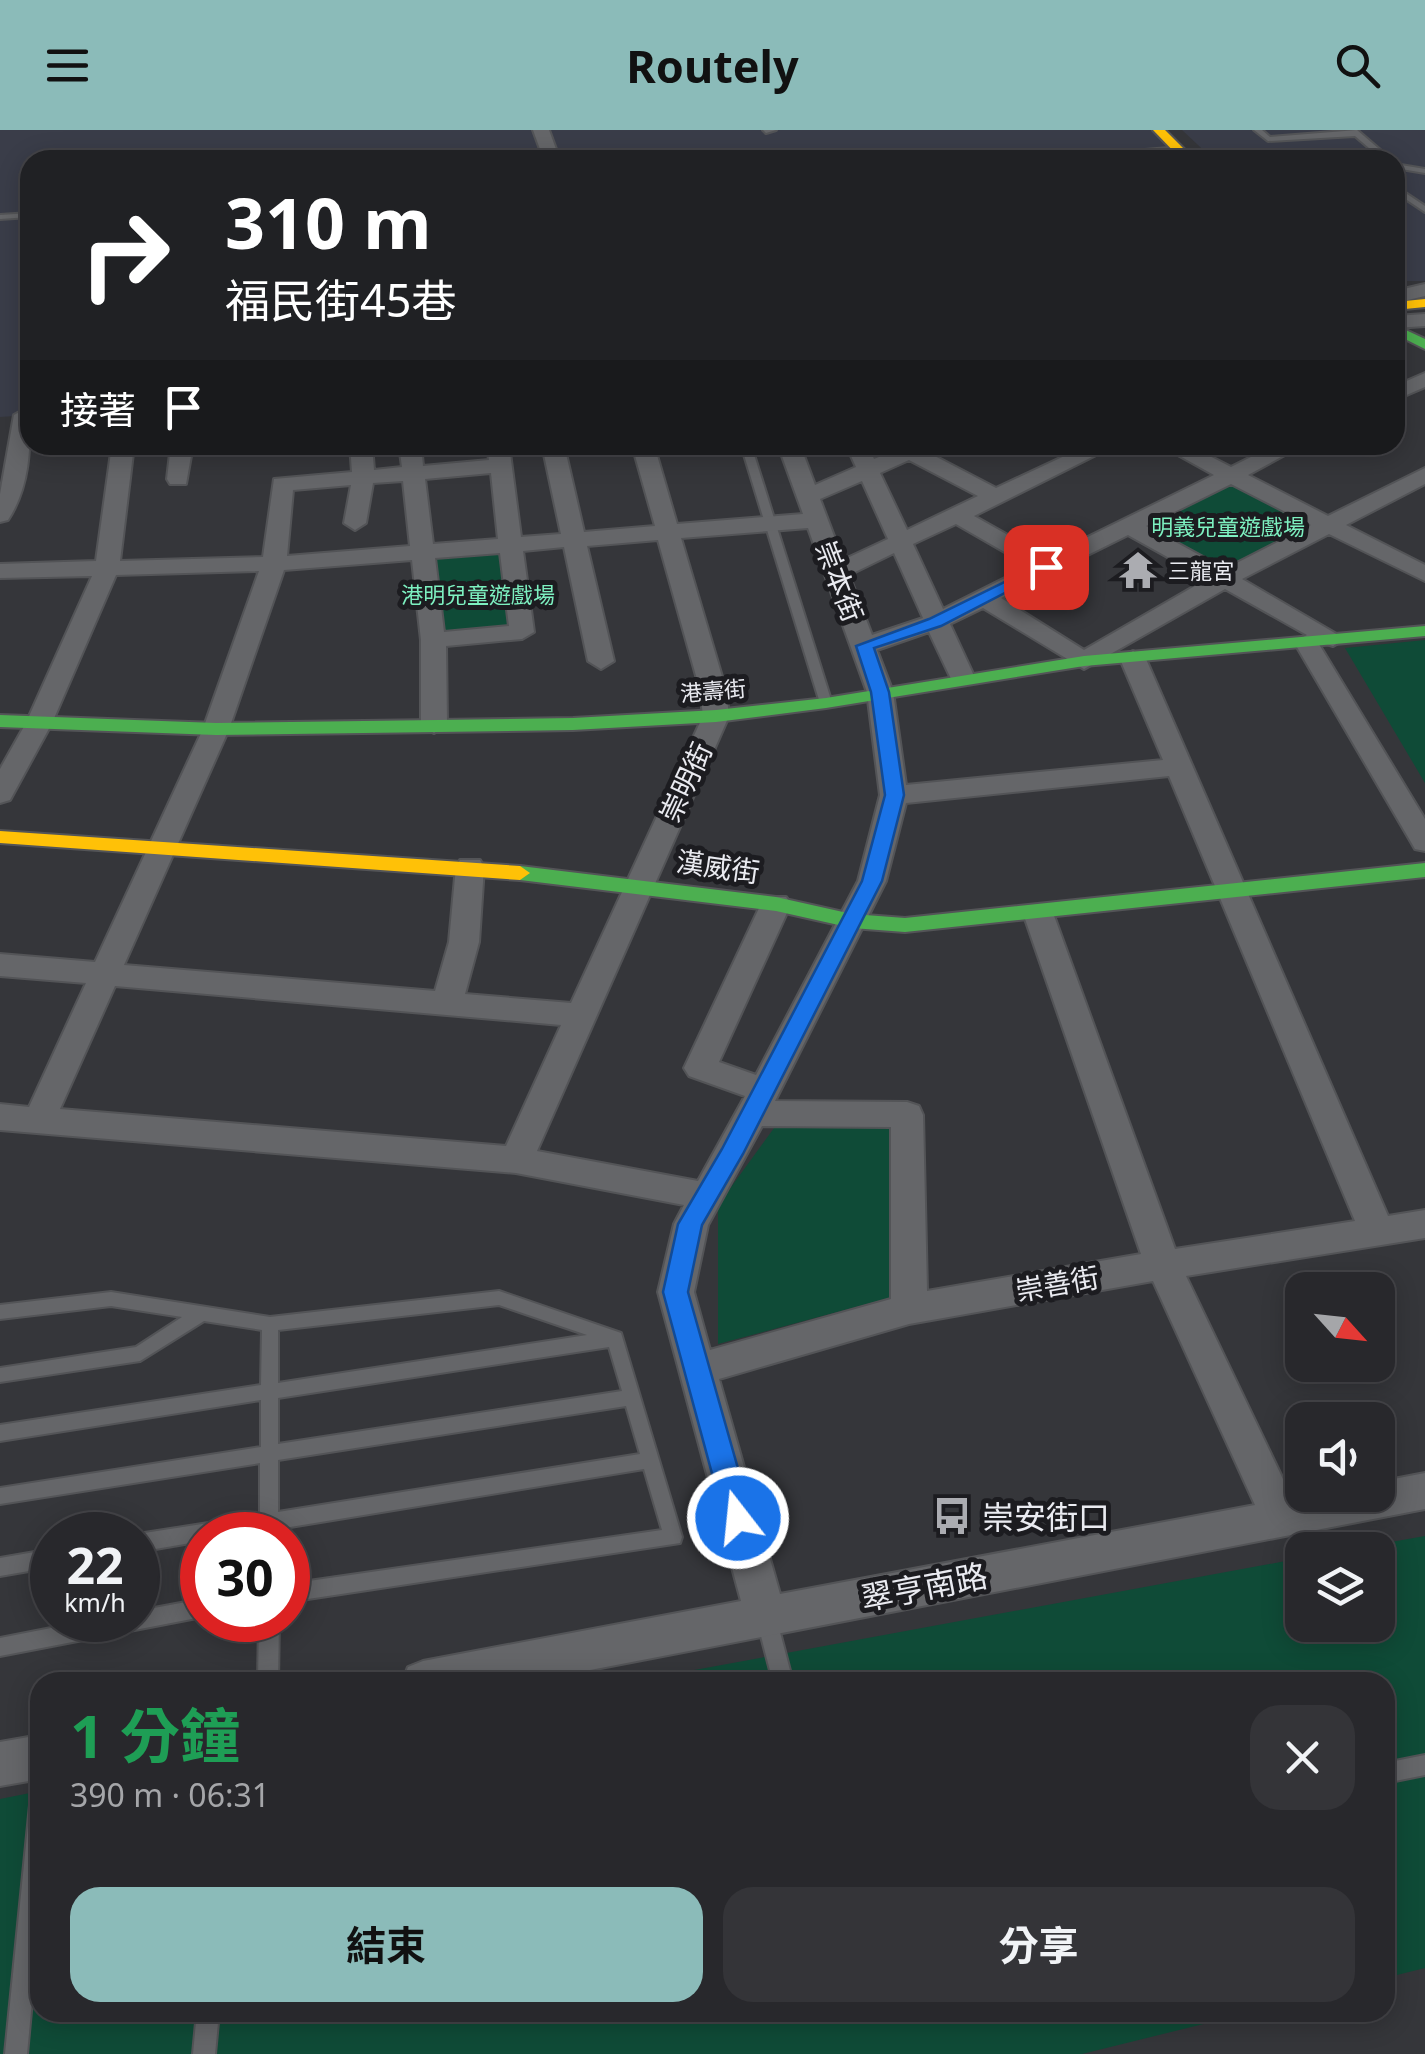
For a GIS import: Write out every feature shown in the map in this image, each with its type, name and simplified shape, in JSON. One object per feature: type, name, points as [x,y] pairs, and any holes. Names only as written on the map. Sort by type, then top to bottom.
[{"type":"main road","points":[[1159,130],[1179,150]]},
{"type":"main road","name":"港壽街","points":[[0,721],[216,729],[572,724],[716,716],[826,703],[1084,661],[1425,631]]},
{"type":"main road","name":"漢威街","points":[[0,837],[470,866],[776,904],[852,921],[905,925],[1425,870]]},
{"type":"street","points":[[4,502],[20,444]]},
{"type":"street","points":[[0,794],[39,724],[107,568],[122,455]]},
{"type":"street","points":[[178,478],[181,455]]},
{"type":"street","points":[[355,522],[363,478],[362,455]]},
{"type":"street","points":[[411,455],[433,640],[434,725]]},
{"type":"street","points":[[555,455],[600,661]]},
{"type":"street","name":"崇明街","points":[[516,1160],[636,886],[716,716],[713,690],[647,455]]},
{"type":"street","name":"崇本街","points":[[766,1617],[676,1292],[690,1224],[872,881],[894,795],[880,692],[793,455]]},
{"type":"street","points":[[861,455],[962,678]]},
{"type":"street","points":[[0,570],[274,564],[772,523],[812,508],[867,471],[902,455]]},
{"type":"street","points":[[929,455],[998,498]]},
{"type":"street","points":[[836,572],[1085,455]]},
{"type":"street","points":[[1191,455],[1425,574]]},
{"type":"street","points":[[865,646],[935,622],[1132,528],[1272,455]]},
{"type":"street","points":[[40,1120],[216,729],[274,564],[282,484],[414,474],[498,456],[522,632],[433,640]]},
{"type":"street","points":[[984,598],[1084,661],[1224,579],[1425,474]]},
{"type":"street","points":[[958,516],[1046,567]]},
{"type":"street","points":[[1132,528],[1224,579],[1319,641],[1425,842]]},
{"type":"street","points":[[1133,659],[1176,768],[1377,1231]]},
{"type":"street","points":[[894,795],[1176,768]]},
{"type":"street","points":[[446,1003],[464,942],[470,866]]},
{"type":"street","points":[[776,904],[700,1068],[758,1102],[907,1115],[909,1309]]},
{"type":"street","points":[[1038,913],[1163,1266],[1280,1518]]},
{"type":"street","points":[[0,965],[579,1014]]},
{"type":"street","points":[[0,1117],[516,1160],[707,1196]]},
{"type":"street","name":"崇善街","points":[[696,1370],[909,1309],[1425,1224]]},
{"type":"street","name":"翠亨南路","points":[[477,1672],[1425,1492]]},
{"type":"street","points":[[0,1764],[30,1758]]},
{"type":"lane","points":[[1258,130],[1268,139],[1354,132],[1376,150]]},
{"type":"lane","points":[[749,455],[826,703]]},
{"type":"lane","points":[[0,1312],[111,1299],[270,1324],[499,1298],[615,1338]]},
{"type":"lane","points":[[0,1374],[140,1354],[202,1313]]},
{"type":"lane","points":[[269,1512],[270,1324]]},
{"type":"lane","points":[[0,1433],[615,1338]]},
{"type":"lane","points":[[310,1590],[673,1538],[615,1338]]},
{"type":"lane","points":[[0,1496],[632,1397]]},
{"type":"lane","points":[[310,1521],[650,1460]]},
{"type":"lane","points":[[0,1566],[30,1561]]},
{"type":"lane","points":[[0,1647],[180,1612]]},
{"type":"lane","points":[[766,1617],[781,1672]]},
{"type":"lane","points":[[268,1672],[269,1642]]},
{"type":"lane","points":[[1395,1770],[1425,1764]]},
{"type":"lane","points":[[16,2054],[30,1909]]},
{"type":"lane","points":[[204,2054],[207,2022]]},
{"type":"shaded area","points":[[0,130],[1153,130],[1172,150],[20,150],[20,416],[0,417]]},
{"type":"shaded area","points":[[1182,130],[1425,130],[1425,281],[1405,281],[1405,150],[1203,150]]},
{"type":"green space","name":"明義兒童遊戲場","points":[[1231,479],[1318,523],[1228,572],[1142,524]]},
{"type":"green space","name":"港明兒童遊戲場","points":[[511,551],[521,630],[444,637],[436,558]]},
{"type":"green space","points":[[1425,640],[1425,783],[1345,648]]},
{"type":"green space","points":[[777,1124],[896,1125],[889,1298],[718,1344],[718,1205]]},
{"type":"green space","points":[[1425,1536],[1425,1968],[1395,1976],[1395,1672],[683,1672],[1285,1561],[1285,1642],[1395,1642],[1395,1541]]},
{"type":"green space","points":[[30,1793],[30,2022],[1212,2022],[1082,2054],[0,2054],[0,1799]]},
{"type":"traffic: fast","points":[[1405,334],[1425,345]]},
{"type":"traffic: fast","points":[[0,721],[216,729],[573,724],[716,716],[826,703],[1084,661],[1425,631]]},
{"type":"traffic: fast","points":[[520,873],[776,904],[852,921],[905,925],[1425,870]]},
{"type":"traffic: slow","points":[[1159,130],[1179,150]]},
{"type":"traffic: slow","points":[[1405,305],[1425,303]]},
{"type":"traffic: slow","points":[[0,837],[520,873]]},
{"type":"place","name":"三龍宮","points":[[1138,570]]},
{"type":"place","name":"崇安街口","points":[[952,1516]]},
{"type":"route","points":[[738,1518],[676,1292],[690,1224],[731,1154],[872,881],[894,795],[880,692],[865,646],[935,622],[1046,567]]}]
